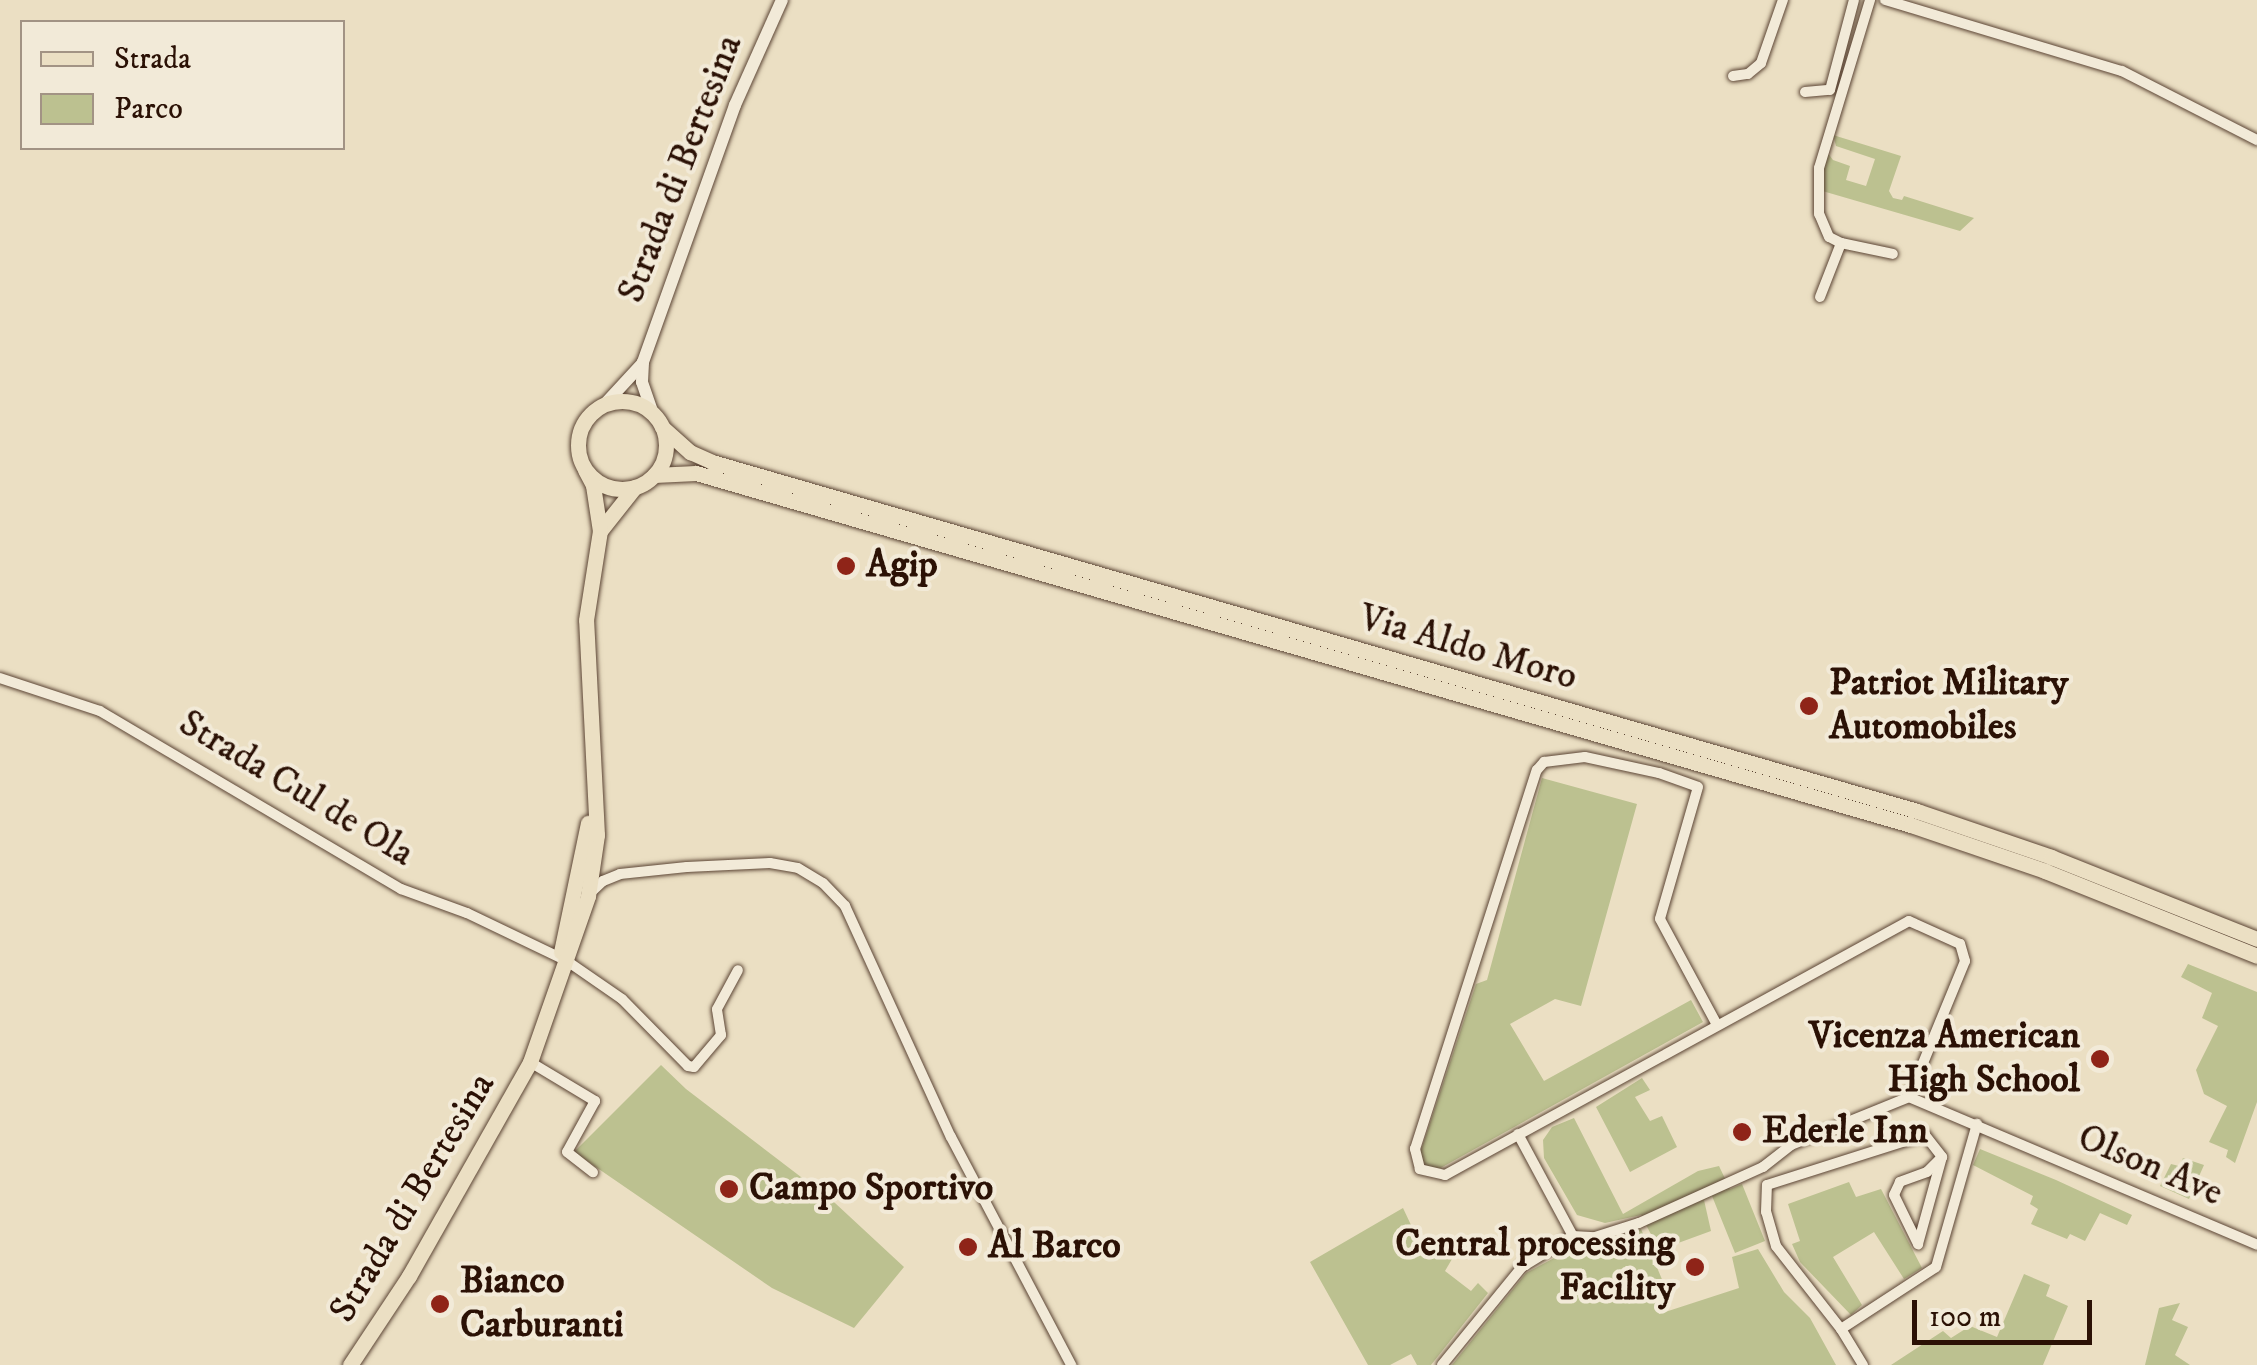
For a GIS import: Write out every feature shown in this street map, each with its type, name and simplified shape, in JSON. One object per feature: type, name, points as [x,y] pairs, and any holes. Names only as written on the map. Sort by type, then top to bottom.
[{"type":"main road","points":[[604,404],[636,403],[658,421]]},
{"type":"main road","name":"Strada di Bertesina","points":[[563,960],[597,879],[586,620],[600,531],[593,485],[585,470],[578,437],[590,414],[604,404]]},
{"type":"main road","name":"Strada di Bertesina","points":[[600,531],[635,487],[654,475],[666,447],[658,421]]},
{"type":"main road","name":"Via Aldo Moro","points":[[658,421],[690,452],[712,462],[1916,811],[2051,857],[2257,939]]},
{"type":"main road","points":[[585,470],[607,487],[635,487]]},
{"type":"main road","name":"Via Aldo Moro","points":[[654,475],[696,473],[1911,825],[2045,871],[2257,956]]},
{"type":"main road","name":"Strada di Bertesina","points":[[350,1365],[409,1276],[530,1062],[563,960],[592,804]]},
{"type":"street","name":"Strada di Bertesina","points":[[658,421],[642,382],[643,362],[735,105],[782,0]]},
{"type":"street","points":[[1733,76],[1748,74],[1762,63],[1783,0]]},
{"type":"street","points":[[1805,92],[1830,90],[1854,0]]},
{"type":"street","points":[[1870,0],[1818,168],[1819,214],[1828,237],[1893,254]]},
{"type":"street","points":[[1884,0],[2122,71],[2257,140]]},
{"type":"street","points":[[1819,214],[1835,216]]},
{"type":"street","points":[[1820,297],[1841,242]]},
{"type":"street","name":"Strada di Bertesina","points":[[604,404],[643,362]]},
{"type":"street","name":"Strada Cul de Ola","points":[[0,678],[100,710],[401,888],[467,913],[563,960]]},
{"type":"street","points":[[1442,1365],[1522,1266],[1573,1236],[1595,1237],[1639,1223],[1763,1167],[1791,1146],[1909,1097],[1965,961],[1960,944],[1909,922],[1445,1174],[1420,1169],[1414,1157],[1537,770],[1544,762],[1585,758],[1659,772],[1698,787],[1660,919],[1716,1024]]},
{"type":"street","points":[[587,837],[586,870],[597,879],[770,863],[798,868],[824,883],[844,906],[951,1137],[1071,1365]]},
{"type":"street","points":[[595,855],[606,869],[620,874]]},
{"type":"street","points":[[563,960],[622,999],[688,1066],[694,1066],[721,1035],[719,1001],[738,970]]},
{"type":"street","name":"Strada di Bertesina","points":[[530,1062],[594,1102],[567,1152],[593,1172]]},
{"type":"street","name":"Olson Ave","points":[[1909,1097],[2257,1245]]},
{"type":"street","points":[[1840,1329],[1936,1267],[1976,1124]]},
{"type":"street","points":[[1518,1134],[1573,1236]]},
{"type":"street","points":[[1767,1186],[1925,1136],[1942,1157]]},
{"type":"street","points":[[1942,1157],[1918,1244],[1894,1195],[1900,1182],[1927,1172],[1942,1157]]},
{"type":"street","points":[[1763,1167],[1766,1212],[1776,1246],[1863,1365]]},
{"type":"green space","points":[[1833,135],[1901,156],[1889,191],[1893,198],[1902,200],[1904,196],[1974,218],[1960,231],[1819,190],[1827,152],[1833,160],[1850,166],[1846,180],[1866,186],[1875,159],[1836,146]]},
{"type":"green space","points":[[1542,778],[1637,804],[1581,1006],[1555,999],[1510,1024],[1544,1081],[1691,1000],[1703,1022],[1437,1170],[1425,1165],[1420,1153],[1476,984],[1487,980]]},
{"type":"green space","points":[[2188,964],[2257,992],[2257,1102],[2235,1163],[2226,1157],[2228,1150],[2209,1142],[2227,1106],[2204,1094],[2196,1070],[2218,1026],[2202,1018],[2212,993],[2181,977]]},
{"type":"green space","points":[[661,1065],[686,1089],[835,1203],[904,1267],[854,1328],[772,1288],[574,1152]]},
{"type":"green space","points":[[1642,1078],[1650,1090],[1635,1097],[1650,1121],[1662,1116],[1677,1147],[1630,1172],[1596,1107]]},
{"type":"green space","points":[[1574,1118],[1623,1214],[1698,1171],[1719,1166],[1730,1189],[1742,1184],[1765,1241],[1735,1253],[1712,1196],[1704,1200],[1711,1231],[1659,1250],[1641,1215],[1605,1223],[1577,1215],[1544,1158],[1543,1140],[1552,1127]]},
{"type":"green space","points":[[1980,1149],[2132,1215],[2127,1225],[2100,1213],[2085,1241],[2070,1234],[2067,1239],[2031,1224],[2038,1209],[2030,1204],[2033,1196],[1973,1165]]},
{"type":"green space","points":[[2183,1158],[2204,1165],[2189,1199],[2160,1186],[2171,1164],[2179,1166]]},
{"type":"green space","points":[[1849,1182],[1856,1197],[1881,1189],[1922,1268],[1904,1279],[1874,1232],[1833,1257],[1862,1305],[1851,1315],[1800,1262],[1792,1244],[1800,1241],[1788,1204]]},
{"type":"green space","points":[[1403,1208],[1419,1242],[1441,1239],[1452,1259],[1445,1271],[1471,1291],[1478,1283],[1488,1293],[1431,1365],[1417,1365],[1411,1354],[1390,1365],[1368,1365],[1310,1262]]},
{"type":"green space","points":[[1641,1229],[1666,1289],[1655,1295],[1659,1314],[1739,1288],[1732,1257],[1758,1249],[1784,1292],[1810,1318],[1836,1365],[1452,1365],[1526,1273],[1556,1257]]},
{"type":"green space","points":[[2024,1274],[2050,1285],[2046,1296],[2068,1306],[2043,1365],[1891,1365],[1943,1331],[1951,1338],[1970,1326],[1997,1337]]},
{"type":"green space","points":[[2180,1303],[2172,1320],[2188,1327],[2175,1355],[2190,1365],[2145,1365],[2159,1308]]},
{"type":"place","name":"Agip","points":[[846,566]]},
{"type":"place","name":"Patriot Military Automobiles","points":[[1809,706]]},
{"type":"place","name":"Vicenza American High School","points":[[2100,1059]]},
{"type":"place","name":"Ederle Inn","points":[[1742,1132]]},
{"type":"place","name":"Campo Sportivo","points":[[729,1189]]},
{"type":"place","name":"Al Barco","points":[[968,1247]]},
{"type":"place","name":"Central processing Facility","points":[[1695,1267]]},
{"type":"place","name":"Bianco Carburanti","points":[[440,1304]]}]
